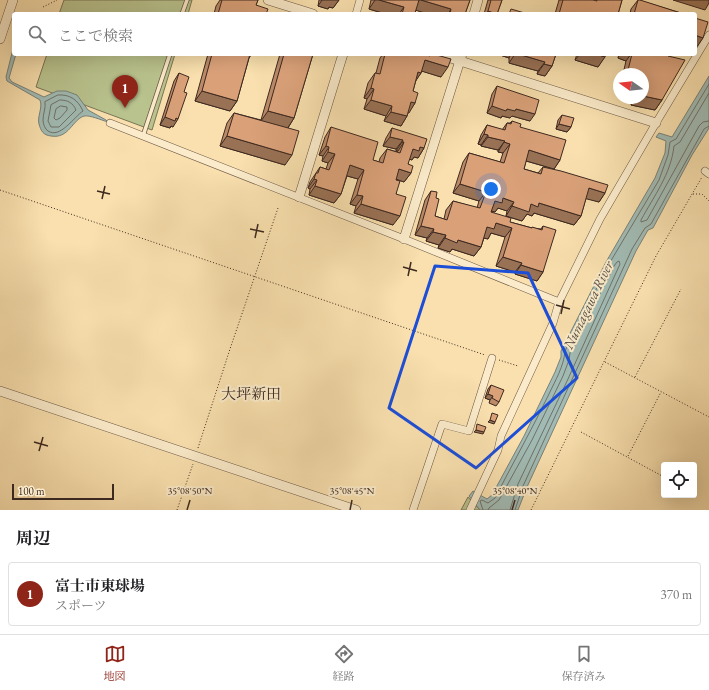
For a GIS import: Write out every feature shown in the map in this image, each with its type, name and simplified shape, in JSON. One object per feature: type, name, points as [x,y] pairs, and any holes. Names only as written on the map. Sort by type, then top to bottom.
[{"type":"street","points":[[0,39],[13,0]]},
{"type":"street","points":[[268,0],[307,12]]},
{"type":"street","points":[[357,12],[360,0]]},
{"type":"street","points":[[475,12],[478,0]]},
{"type":"street","points":[[697,55],[709,35]]},
{"type":"street","points":[[299,197],[342,56]]},
{"type":"street","points":[[470,510],[498,450],[501,436],[553,323],[558,302],[600,219],[696,56]]},
{"type":"street","points":[[404,239],[461,57],[656,123]]},
{"type":"street","points":[[110,123],[299,197],[558,302]]},
{"type":"street","points":[[413,510],[442,424],[469,431],[492,358]]},
{"type":"street","points":[[0,391],[356,510]]},
{"type":"lane","points":[[183,12],[187,0]]},
{"type":"lane","points":[[143,136],[169,56]]},
{"type":"path","points":[[43,7],[57,0]]},
{"type":"path","points":[[531,510],[656,256],[692,194],[707,172]]},
{"type":"path","points":[[0,190],[518,366]]},
{"type":"path","points":[[692,194],[702,194],[709,201]]},
{"type":"path","points":[[177,510],[278,208]]},
{"type":"path","points":[[635,377],[681,289]]},
{"type":"path","points":[[605,362],[709,417]]},
{"type":"path","points":[[628,457],[661,391]]},
{"type":"path","points":[[581,432],[661,475]]},
{"type":"highlighted area","points":[[435,266],[528,273],[577,378],[476,468],[389,408]]},
{"type":"green space","points":[[64,0],[192,0],[189,12],[60,12]]},
{"type":"green space","points":[[46,56],[174,56],[152,130],[36,87]]},
{"type":"green space","points":[[468,497],[480,510],[461,510]]},
{"type":"water","points":[[12,53],[12,56],[15,56],[9,78],[12,82],[44,97],[57,91],[66,91],[77,95],[88,110],[108,122],[84,116],[76,121],[62,135],[51,136],[44,134],[39,124],[41,106],[40,100],[7,81],[6,77]]},
{"type":"water","name":"Numagawa River","points":[[709,76],[709,128],[692,155],[653,228],[648,230],[636,251],[527,487],[518,510],[480,510],[469,496],[473,491],[487,499],[492,495],[524,436],[555,372],[561,357],[561,351],[606,262],[655,178],[665,153],[666,141],[656,137],[659,133],[672,137]]},
{"type":"building","points":[[222,0],[258,0],[256,5],[268,9],[267,12],[219,12]]},
{"type":"building","points":[[379,0],[419,0],[415,12],[403,12],[404,7]]},
{"type":"building","points":[[421,0],[470,0],[466,12],[450,12],[451,9]]},
{"type":"building","points":[[491,0],[502,0],[498,12],[488,11]]},
{"type":"building","points":[[563,0],[622,0],[619,12],[560,12]]},
{"type":"building","points":[[638,0],[640,0],[678,12],[635,12]]},
{"type":"building","points":[[511,9],[521,12],[510,12]]},
{"type":"building","points":[[697,19],[708,22],[703,38],[697,36]]},
{"type":"building","points":[[211,56],[249,56],[237,101],[202,91]]},
{"type":"building","points":[[283,56],[312,56],[294,118],[268,111]]},
{"type":"building","points":[[384,56],[440,56],[451,59],[448,67],[425,60],[421,73],[418,72],[413,91],[418,93],[415,103],[411,102],[407,116],[391,112],[392,106],[371,100],[374,89],[371,88],[375,73],[380,74]]},
{"type":"building","points":[[525,56],[555,56],[552,66],[544,64],[545,62]]},
{"type":"building","points":[[632,56],[668,56],[685,60],[662,100],[649,97],[649,68],[628,68]]},
{"type":"building","points":[[179,73],[189,77],[184,92],[187,93],[178,119],[176,118],[175,121],[165,117]]},
{"type":"building","points":[[497,86],[539,100],[535,114],[516,109],[515,111],[507,109],[506,111],[492,106]]},
{"type":"building","points":[[234,113],[299,131],[292,155],[227,136]]},
{"type":"building","points":[[562,115],[574,118],[571,127],[559,124]]},
{"type":"building","points":[[512,121],[521,124],[520,127],[566,140],[560,160],[529,150],[524,169],[541,174],[543,167],[608,185],[605,193],[589,188],[581,216],[539,203],[538,207],[531,204],[529,212],[512,206],[514,202],[503,198],[502,203],[495,201],[491,212],[511,218],[510,222],[542,230],[543,226],[556,230],[543,272],[503,257],[512,228],[496,223],[494,229],[487,227],[481,247],[458,240],[457,243],[445,238],[446,235],[433,232],[434,229],[421,226],[431,191],[437,192],[436,198],[439,199],[435,216],[447,220],[453,201],[480,208],[486,192],[460,184],[469,153],[504,163],[510,144],[504,142],[505,141],[488,137],[488,135],[484,134],[487,125],[505,130],[507,123],[511,124]]},
{"type":"building","points":[[331,127],[378,142],[373,160],[383,163],[387,149],[400,153],[404,142],[402,142],[403,140],[390,137],[392,128],[427,139],[424,148],[420,147],[419,151],[413,149],[408,164],[413,166],[411,173],[399,169],[396,180],[400,181],[396,194],[406,197],[400,216],[361,204],[363,196],[357,195],[364,170],[350,165],[341,194],[315,186],[317,180],[314,179],[316,173],[318,173],[320,167],[329,170],[335,154],[328,152],[329,147],[326,146]]},
{"type":"building","points":[[491,385],[504,390],[499,402],[492,398],[493,396],[488,394]]},
{"type":"building","points":[[492,413],[498,415],[495,422],[490,420]]},
{"type":"building","points":[[477,424],[486,427],[484,432],[476,430]]},
{"type":"place","name":"富士市東球場","points":[[125,108]]},
{"type":"district","name":"大坪新田","points":[[251,394]]}]
